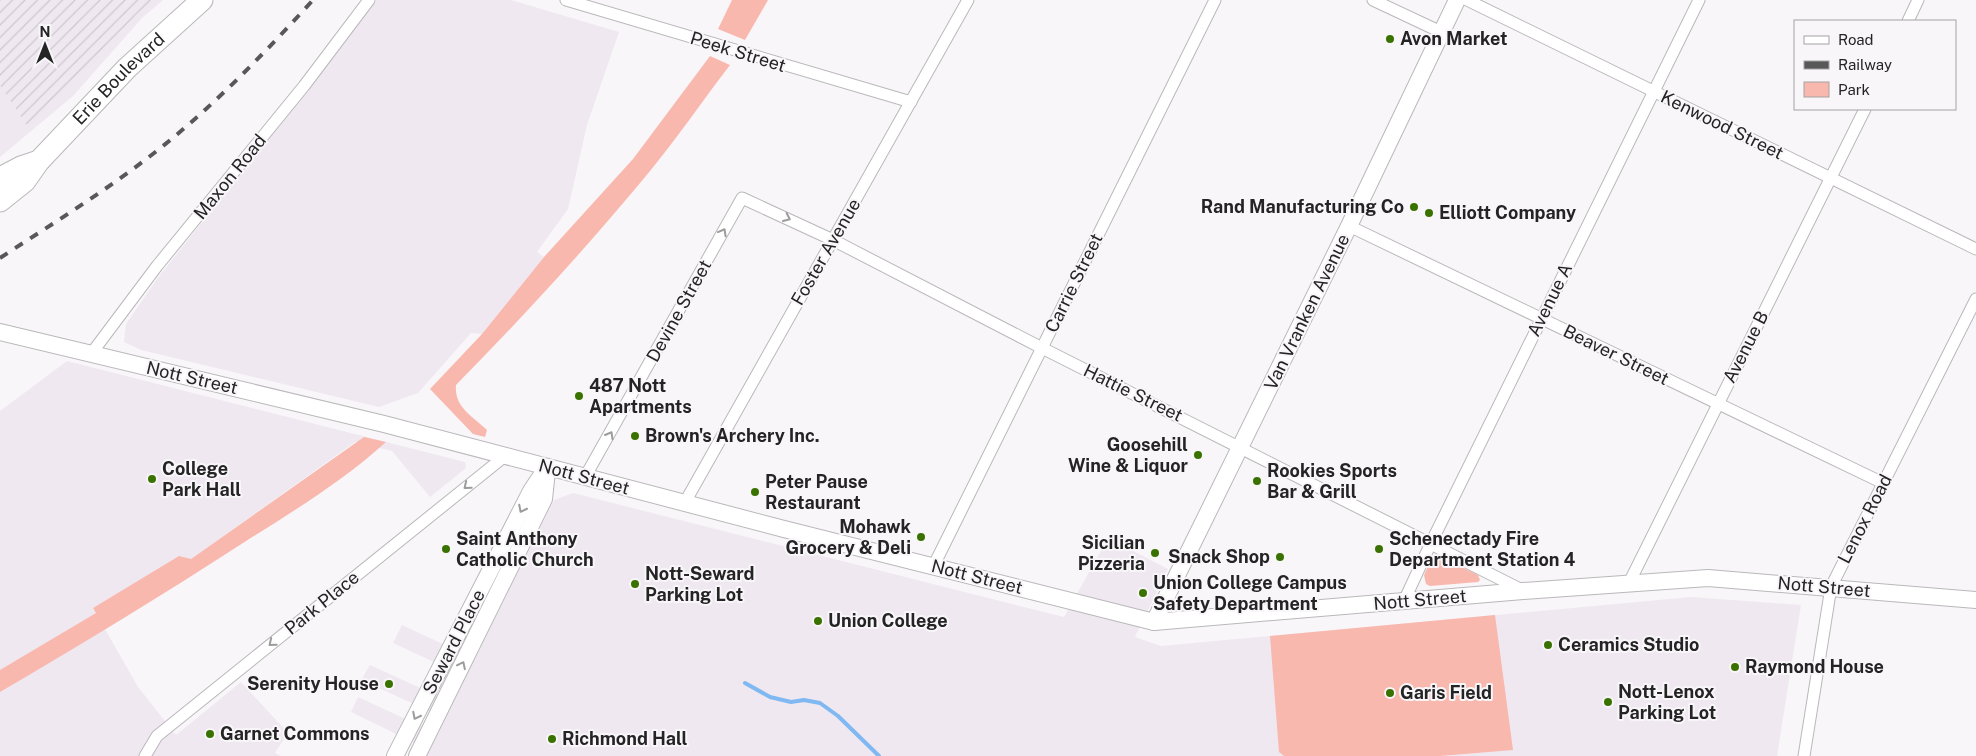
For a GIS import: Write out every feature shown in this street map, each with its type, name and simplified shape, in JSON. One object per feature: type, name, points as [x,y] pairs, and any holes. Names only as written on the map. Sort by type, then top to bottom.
[{"type":"highway","name":"Erie Boulevard","points":[[0,201],[25,180],[39,161],[127,68],[202,0]]},
{"type":"highway","name":"Erie Boulevard","points":[[0,178],[21,167],[39,161]]},
{"type":"main road","name":"Van Vranken Avenue","points":[[1154,622],[1349,226],[1457,0]]},
{"type":"main road","name":"Nott Street","points":[[0,332],[347,415],[684,504],[1154,622],[1523,591],[1708,578],[1976,600]]},
{"type":"main road","name":"Seward Place","points":[[395,756],[531,491],[547,467]]},
{"type":"main road","name":"Seward Place","points":[[416,756],[544,499],[547,467]]},
{"type":"street","name":"Maxon Road","points":[[91,354],[157,266],[304,86],[370,0]]},
{"type":"street","name":"Peek Street","points":[[566,0],[911,102]]},
{"type":"street","name":"Foster Avenue","points":[[684,504],[968,0]]},
{"type":"street","name":"Carrie Street","points":[[933,567],[1215,0]]},
{"type":"street","points":[[1373,0],[1441,32]]},
{"type":"street","name":"Kenwood Street","points":[[1467,0],[1976,249]]},
{"type":"street","name":"Avenue A","points":[[1404,602],[1431,543],[1698,0]]},
{"type":"street","points":[[1908,20],[1918,0]]},
{"type":"street","name":"Avenue B","points":[[1628,585],[1865,110]]},
{"type":"street","name":"Hattie Street","points":[[742,198],[833,240],[1523,591]]},
{"type":"street","name":"Devine Street","points":[[586,477],[742,198]]},
{"type":"street","name":"Beaver Street","points":[[1349,226],[1883,483]]},
{"type":"street","name":"Lenox Road","points":[[1804,756],[1831,587],[1976,299]]},
{"type":"street","name":"Park Place","points":[[146,756],[157,736],[505,456]]},
{"type":"shaded area","points":[[0,0],[163,0],[142,18],[73,96],[0,157]]},
{"type":"shaded area","points":[[0,0],[153,0],[137,14],[28,127],[0,85]]},
{"type":"shaded area","points":[[377,0],[511,0],[619,32],[587,125],[568,209],[537,252],[544,257],[482,334],[471,333],[418,393],[379,407],[141,350],[124,342],[126,324],[157,279]]},
{"type":"shaded area","points":[[67,361],[465,462],[466,468],[430,497],[392,451],[355,442],[191,559],[93,608],[138,687],[176,735],[241,682],[288,733],[275,753],[281,756],[0,756],[0,411]]},
{"type":"shaded area","name":"Union College","points":[[573,493],[1064,617],[1108,538],[1168,569],[1135,637],[1161,646],[1691,597],[1801,605],[1777,756],[427,756],[429,750],[351,712],[358,697],[438,734],[445,718],[361,680],[370,665],[453,703],[466,677],[393,643],[402,625],[475,659],[554,500]]},
{"type":"green space","points":[[732,0],[768,0],[745,40],[718,29]]},
{"type":"green space","points":[[710,56],[730,65],[671,145],[580,253],[456,385],[458,399],[465,411],[487,430],[485,437],[473,434],[430,389],[482,334],[544,257],[633,159]]},
{"type":"green space","points":[[364,437],[386,442],[335,483],[298,508],[153,600],[0,692],[0,670],[96,613],[93,608],[179,556],[191,559]]},
{"type":"green space","points":[[1434,554],[1478,575],[1480,580],[1478,582],[1430,586],[1426,584],[1424,575]]},
{"type":"green space","name":"Garis Field","points":[[1495,615],[1513,750],[1440,756],[1284,756],[1279,752],[1270,636]]},
{"type":"waterway","points":[[745,683],[770,697],[791,702],[804,700],[820,703],[838,716],[879,756]]},
{"type":"railway","points":[[0,258],[110,186],[168,142],[233,84],[313,0]]},
{"type":"place","name":"Avon Market","points":[[1390,39]]},
{"type":"place","name":"Rand Manufacturing Co","points":[[1414,207]]},
{"type":"place","name":"Elliott Company","points":[[1429,213]]},
{"type":"place","name":"487 Nott Apartments","points":[[579,396]]},
{"type":"place","name":"Brown's Archery Inc.","points":[[635,436]]},
{"type":"place","name":"Goosehill Wine & Liquor","points":[[1198,455]]},
{"type":"place","name":"College Park Hall","points":[[152,479]]},
{"type":"place","name":"Rookies Sports Bar & Grill","points":[[1257,481]]},
{"type":"place","name":"Peter Pause Restaurant","points":[[755,492]]},
{"type":"place","name":"Mohawk Grocery & Deli","points":[[921,537]]},
{"type":"place","name":"Saint Anthony Catholic Church","points":[[446,549]]},
{"type":"place","name":"Schenectady Fire Department Station 4","points":[[1379,549]]},
{"type":"place","name":"Sicilian Pizzeria","points":[[1155,553]]},
{"type":"place","name":"Snack Shop","points":[[1280,557]]},
{"type":"place","name":"Nott-Seward Parking Lot","points":[[635,584]]},
{"type":"place","name":"Union College Campus Safety Department","points":[[1143,593]]},
{"type":"place","name":"Union College","points":[[818,621]]},
{"type":"place","name":"Ceramics Studio","points":[[1548,645]]},
{"type":"place","name":"Raymond House","points":[[1735,667]]},
{"type":"place","name":"Serenity House","points":[[389,684]]},
{"type":"place","name":"Garis Field","points":[[1390,693]]},
{"type":"place","name":"Nott-Lenox Parking Lot","points":[[1608,702]]},
{"type":"place","name":"Garnet Commons","points":[[210,734]]},
{"type":"place","name":"Richmond Hall","points":[[552,739]]}]
